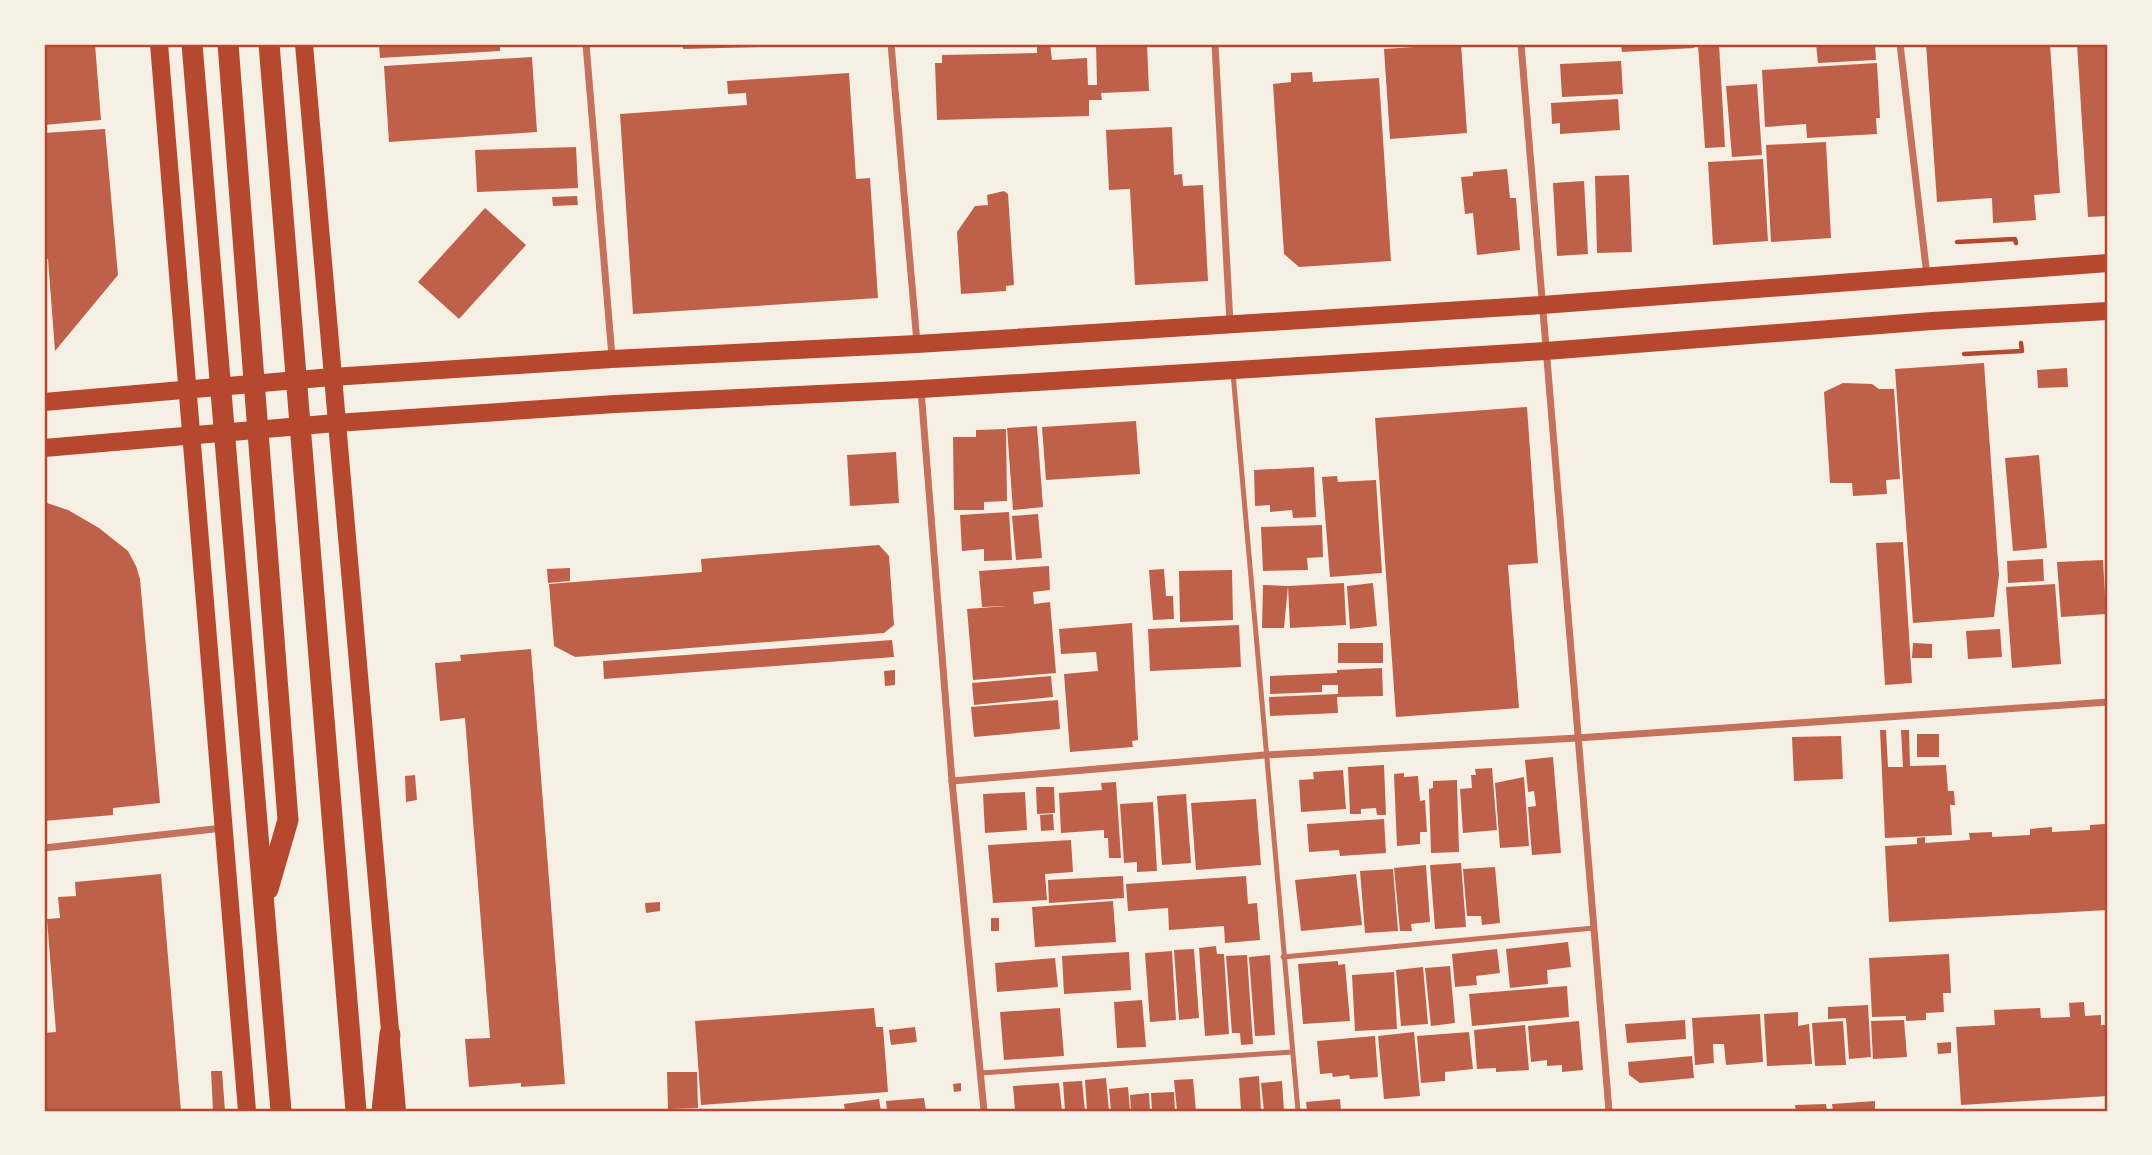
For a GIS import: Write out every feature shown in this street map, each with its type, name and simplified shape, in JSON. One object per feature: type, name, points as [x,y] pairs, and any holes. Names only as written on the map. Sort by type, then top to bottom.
[{"type":"highway","points":[[192,44],[281,1111]]},
{"type":"highway","points":[[228,44],[288,820],[264,901]]},
{"type":"highway","points":[[269,44],[356,1111]]},
{"type":"highway","points":[[382,1111],[390,1034]]},
{"type":"main road","points":[[159,44],[247,1111]]},
{"type":"main road","points":[[304,44],[397,1111]]},
{"type":"main road","points":[[44,401],[332,377],[1542,305],[2108,263]]},
{"type":"main road","points":[[44,448],[615,404],[921,389],[1546,351],[1932,321],[2108,312]]},
{"type":"street","points":[[586,44],[612,359]]},
{"type":"street","points":[[891,44],[918,344]]},
{"type":"street","points":[[1215,44],[1230,323]]},
{"type":"street","points":[[1521,44],[1609,1111]]},
{"type":"street","points":[[1900,44],[1927,276]]},
{"type":"street","points":[[921,389],[952,781],[984,1111]]},
{"type":"street","points":[[952,781],[1265,755],[1577,738],[2108,702]]},
{"type":"street","points":[[44,848],[224,828]]},
{"type":"lane","points":[[1233,369],[1298,1111]]},
{"type":"lane","points":[[1283,957],[1594,928]]},
{"type":"lane","points":[[980,1073],[1292,1052]]},
{"type":"path","points":[[1957,242],[2015,239]]},
{"type":"path","points":[[1964,354],[2022,351]]},
{"type":"building","points":[[44,44],[95,44],[101,120],[44,125]]},
{"type":"building","points":[[379,44],[500,44],[500,51],[380,58]]},
{"type":"building","points":[[683,44],[758,44],[758,47],[683,49]]},
{"type":"building","points":[[1037,44],[1050,44],[1052,60],[1087,58],[1088,85],[1097,85],[1096,44],[1147,44],[1149,91],[1101,93],[1102,100],[1089,100],[1089,116],[937,120],[935,63],[942,63],[942,55],[1037,53]]},
{"type":"building","points":[[1461,44],[1467,133],[1390,139],[1384,49]]},
{"type":"building","points":[[1621,44],[1693,44],[1694,48],[1622,52]]},
{"type":"building","points":[[1698,44],[1719,44],[1725,147],[1705,148]]},
{"type":"building","points":[[1740,44],[1760,44],[1760,47],[1740,47]]},
{"type":"building","points":[[1816,44],[1875,44],[1876,60],[1818,63]]},
{"type":"building","points":[[1926,44],[2050,44],[2060,193],[2034,195],[2036,220],[1993,223],[1992,198],[1937,202]]},
{"type":"building","points":[[2077,44],[2108,44],[2108,216],[2088,217]]},
{"type":"building","points":[[532,57],[537,132],[389,142],[384,66]]},
{"type":"building","points":[[1621,61],[1623,94],[1562,97],[1560,64]]},
{"type":"building","points":[[1877,63],[1880,118],[1876,118],[1877,134],[1807,138],[1806,124],[1765,127],[1762,70]]},
{"type":"building","points":[[1312,72],[1313,82],[1379,78],[1391,261],[1299,267],[1284,254],[1273,84],[1291,82],[1291,73]]},
{"type":"building","points":[[849,73],[856,179],[870,178],[878,298],[633,314],[620,114],[747,105],[746,93],[728,94],[727,81]]},
{"type":"building","points":[[1757,84],[1762,155],[1732,157],[1726,86]]},
{"type":"building","points":[[1618,99],[1620,130],[1560,134],[1560,123],[1552,124],[1551,103]]},
{"type":"building","points":[[1172,127],[1174,175],[1182,174],[1183,186],[1203,185],[1208,281],[1135,285],[1130,189],[1109,190],[1106,130]]},
{"type":"building","points":[[105,129],[118,275],[55,351],[48,259],[44,259],[44,133]]},
{"type":"building","points":[[1826,142],[1831,238],[1771,242],[1766,145]]},
{"type":"building","points":[[576,147],[578,188],[477,192],[475,150]]},
{"type":"building","points":[[1763,159],[1768,241],[1713,245],[1708,162]]},
{"type":"building","points":[[1507,169],[1510,198],[1516,198],[1520,250],[1477,255],[1473,213],[1465,214],[1461,177],[1473,176],[1473,172]]},
{"type":"building","points":[[1629,175],[1632,252],[1597,253],[1595,176]]},
{"type":"building","points":[[1584,181],[1588,254],[1557,256],[1553,183]]},
{"type":"building","points":[[1004,191],[1008,194],[1014,285],[1006,286],[1006,291],[961,294],[957,232],[975,206],[988,205],[987,195]]},
{"type":"building","points":[[577,196],[578,205],[553,206],[552,197]]},
{"type":"building","points":[[485,208],[526,245],[459,319],[418,282]]},
{"type":"building","points":[[1984,363],[1999,575],[1994,617],[1913,623],[1895,369]]},
{"type":"building","points":[[2067,368],[2068,387],[2038,388],[2037,370]]},
{"type":"building","points":[[1843,383],[1872,384],[1879,389],[1894,389],[1900,479],[1886,480],[1887,494],[1853,496],[1852,483],[1830,483],[1824,392]]},
{"type":"building","points":[[1527,407],[1538,563],[1508,565],[1519,708],[1396,717],[1375,418]]},
{"type":"building","points":[[1136,421],[1140,474],[1046,480],[1042,427]]},
{"type":"building","points":[[1037,426],[1043,507],[1013,510],[1007,428]]},
{"type":"building","points":[[1006,429],[1007,501],[984,502],[984,510],[954,510],[953,437],[976,437],[976,430]]},
{"type":"building","points":[[896,452],[899,503],[850,506],[847,455]]},
{"type":"building","points":[[2039,455],[2047,548],[2013,551],[2005,458]]},
{"type":"building","points":[[1314,467],[1316,517],[1293,518],[1292,510],[1270,512],[1270,505],[1255,506],[1254,470]]},
{"type":"building","points":[[1337,476],[1338,482],[1376,480],[1382,573],[1330,577],[1322,477]]},
{"type":"building","points":[[44,502],[68,510],[99,528],[128,551],[136,566],[140,579],[160,803],[113,808],[113,815],[44,821]]},
{"type":"building","points":[[1009,512],[1012,560],[984,561],[984,549],[962,551],[960,515]]},
{"type":"building","points":[[1038,514],[1042,558],[1016,560],[1012,516]]},
{"type":"building","points":[[1322,525],[1323,557],[1307,558],[1308,570],[1263,571],[1261,527]]},
{"type":"building","points":[[1903,542],[1912,683],[1885,685],[1876,543]]},
{"type":"building","points":[[879,545],[889,556],[894,625],[884,633],[575,657],[554,646],[549,584],[702,572],[701,559]]},
{"type":"building","points":[[2043,559],[2044,581],[2008,583],[2007,561]]},
{"type":"building","points":[[2103,560],[2106,614],[2061,617],[2057,562]]},
{"type":"building","points":[[1049,566],[1050,590],[1033,592],[1034,604],[1050,602],[1056,673],[973,680],[967,609],[1006,606],[982,607],[979,571]]},
{"type":"building","points":[[570,568],[570,581],[548,583],[547,569]]},
{"type":"building","points":[[1164,569],[1166,596],[1173,596],[1174,619],[1153,620],[1149,570]]},
{"type":"building","points":[[1232,570],[1233,620],[1180,622],[1179,571]]},
{"type":"building","points":[[1344,583],[1346,625],[1290,628],[1288,586]]},
{"type":"building","points":[[1373,583],[1377,626],[1350,629],[1347,586]]},
{"type":"building","points":[[2055,584],[2061,664],[2012,668],[2006,587]]},
{"type":"building","points":[[1263,585],[1288,586],[1284,628],[1262,628]]},
{"type":"building","points":[[1132,623],[1138,740],[1132,741],[1133,747],[1070,752],[1064,674],[1098,671],[1096,652],[1061,654],[1059,629]]},
{"type":"building","points":[[1239,625],[1241,667],[1150,671],[1148,629]]},
{"type":"building","points":[[2000,629],[2002,657],[1968,659],[1966,631]]},
{"type":"building","points":[[892,640],[894,657],[604,679],[603,661]]},
{"type":"building","points":[[1338,643],[1383,643],[1383,663],[1338,663]]},
{"type":"building","points":[[1913,643],[1932,644],[1932,658],[1912,658]]},
{"type":"building","points":[[531,649],[565,1084],[521,1087],[521,1083],[469,1087],[465,1039],[490,1038],[465,718],[440,721],[435,663],[461,661],[460,655]]},
{"type":"building","points":[[1382,668],[1383,696],[1337,697],[1338,713],[1270,716],[1269,697],[1338,694],[1338,685],[1322,685],[1322,692],[1270,694],[1270,676]]},
{"type":"building","points":[[895,670],[895,685],[885,686],[884,671]]},
{"type":"building","points":[[1051,676],[1053,697],[974,705],[972,683]]},
{"type":"building","points":[[1058,700],[1060,729],[974,737],[971,707]]},
{"type":"building","points":[[1880,730],[1886,730],[1888,767],[1903,767],[1901,730],[1909,730],[1910,766],[1946,765],[1948,791],[1954,791],[1955,805],[1950,805],[1952,835],[1885,838]]},
{"type":"building","points":[[1917,734],[1939,734],[1939,757],[1917,757]]},
{"type":"building","points":[[1841,736],[1843,779],[1794,781],[1792,737]]},
{"type":"building","points":[[1553,757],[1561,853],[1532,855],[1528,807],[1536,806],[1534,791],[1528,792],[1525,760]]},
{"type":"building","points":[[1384,765],[1386,815],[1377,815],[1376,808],[1361,809],[1361,814],[1350,814],[1348,767]]},
{"type":"building","points":[[1492,768],[1497,830],[1463,833],[1460,789],[1472,788],[1471,775],[1476,775],[1475,769]]},
{"type":"building","points":[[1343,770],[1346,809],[1301,812],[1299,780],[1314,779],[1313,772]]},
{"type":"building","points":[[1404,773],[1404,777],[1418,776],[1420,801],[1425,800],[1427,832],[1420,832],[1420,844],[1397,846],[1394,774]]},
{"type":"building","points":[[415,775],[417,800],[406,802],[405,776]]},
{"type":"building","points":[[1524,777],[1529,846],[1500,848],[1495,783]]},
{"type":"building","points":[[1457,780],[1459,852],[1431,853],[1429,789],[1433,788],[1433,781]]},
{"type":"building","points":[[1116,782],[1121,858],[1109,858],[1108,838],[1104,838],[1104,830],[1061,833],[1059,793],[1102,790],[1101,783]]},
{"type":"building","points":[[1036,787],[1054,787],[1055,813],[1037,814]]},
{"type":"building","points":[[1025,792],[1027,830],[985,833],[983,794]]},
{"type":"building","points":[[1186,794],[1191,863],[1162,865],[1157,796]]},
{"type":"building","points":[[1256,799],[1261,865],[1196,870],[1191,803]]},
{"type":"building","points":[[1153,802],[1157,871],[1137,872],[1137,862],[1124,863],[1120,804]]},
{"type":"building","points":[[1053,814],[1054,830],[1041,831],[1040,815]]},
{"type":"building","points":[[1384,819],[1386,853],[1340,856],[1339,850],[1309,852],[1307,824]]},
{"type":"building","points":[[2105,824],[2105,830],[2108,830],[2108,910],[1889,922],[1885,846],[1917,844],[1917,838],[1925,837],[1925,843],[1970,840],[1969,833],[1992,832],[1992,837],[2030,835],[2030,829],[2052,827],[2052,832],[2090,830],[2090,825]]},
{"type":"building","points":[[1071,840],[1073,872],[1045,874],[1047,900],[993,903],[988,845]]},
{"type":"building","points":[[1461,863],[1466,927],[1435,929],[1430,865]]},
{"type":"building","points":[[1426,865],[1430,922],[1411,924],[1412,931],[1400,931],[1394,868]]},
{"type":"building","points":[[1495,867],[1500,923],[1482,925],[1481,916],[1467,916],[1463,869]]},
{"type":"building","points":[[1393,869],[1398,931],[1365,933],[1360,871]]},
{"type":"building","points":[[161,874],[181,1111],[44,1111],[44,1033],[56,1032],[47,919],[60,918],[58,897],[76,896],[75,882]]},
{"type":"building","points":[[1356,874],[1362,925],[1301,931],[1295,880]]},
{"type":"building","points":[[1123,876],[1124,898],[1049,903],[1048,880]]},
{"type":"building","points":[[1246,876],[1248,904],[1257,903],[1260,940],[1225,943],[1224,926],[1169,930],[1168,908],[1128,911],[1126,884]]},
{"type":"building","points":[[1113,901],[1116,942],[1035,947],[1032,907]]},
{"type":"building","points":[[660,902],[660,911],[646,913],[645,903]]},
{"type":"building","points":[[991,918],[999,918],[999,931],[991,931]]},
{"type":"building","points":[[1568,942],[1571,967],[1547,970],[1548,984],[1510,988],[1506,949]]},
{"type":"building","points":[[1216,946],[1217,954],[1224,954],[1229,1034],[1205,1036],[1199,948]]},
{"type":"building","points":[[1194,949],[1199,1018],[1179,1020],[1174,950]]},
{"type":"building","points":[[1497,949],[1500,973],[1476,976],[1477,985],[1455,987],[1452,954]]},
{"type":"building","points":[[1172,951],[1176,1020],[1150,1022],[1145,953]]},
{"type":"building","points":[[1129,952],[1131,990],[1064,994],[1062,956]]},
{"type":"building","points":[[1949,954],[1951,993],[1943,993],[1944,1012],[1926,1013],[1926,1020],[1906,1021],[1906,1016],[1872,1017],[1869,958]]},
{"type":"building","points":[[1247,955],[1253,1044],[1241,1045],[1240,1033],[1232,1033],[1226,956]]},
{"type":"building","points":[[1270,955],[1275,1035],[1255,1036],[1249,957]]},
{"type":"building","points":[[1055,958],[1058,987],[997,992],[995,963]]},
{"type":"building","points":[[1338,961],[1338,965],[1345,964],[1350,1021],[1303,1024],[1298,964]]},
{"type":"building","points":[[1450,966],[1455,1023],[1431,1026],[1425,968]]},
{"type":"building","points":[[1423,967],[1428,1024],[1401,1026],[1396,970]]},
{"type":"building","points":[[1394,972],[1397,1029],[1355,1031],[1352,975]]},
{"type":"building","points":[[1567,986],[1569,1017],[1472,1026],[1469,994]]},
{"type":"building","points":[[1142,1000],[1146,1047],[1117,1048],[1114,1002]]},
{"type":"building","points":[[2084,1002],[2085,1016],[2101,1015],[2101,1025],[2108,1025],[2108,1096],[1961,1105],[1956,1027],[1995,1025],[1994,1010],[2040,1008],[2041,1018],[2070,1017],[2069,1003]]},
{"type":"building","points":[[1868,1005],[1871,1057],[1849,1059],[1846,1018],[1828,1019],[1828,1007]]},
{"type":"building","points":[[874,1008],[876,1027],[883,1027],[888,1092],[701,1105],[695,1021]]},
{"type":"building","points":[[1060,1008],[1064,1056],[1004,1060],[1000,1012]]},
{"type":"building","points":[[1798,1012],[1798,1026],[1809,1024],[1812,1064],[1767,1066],[1764,1014]]},
{"type":"building","points":[[1760,1014],[1763,1062],[1726,1065],[1724,1044],[1713,1044],[1714,1063],[1695,1065],[1692,1018]]},
{"type":"building","points":[[1685,1020],[1686,1039],[1627,1043],[1625,1024]]},
{"type":"building","points":[[1904,1020],[1907,1057],[1873,1059],[1871,1021]]},
{"type":"building","points":[[1579,1021],[1583,1070],[1562,1072],[1562,1065],[1547,1066],[1547,1060],[1531,1062],[1528,1026]]},
{"type":"building","points":[[1843,1021],[1846,1065],[1815,1066],[1812,1023]]},
{"type":"building","points":[[1525,1025],[1529,1070],[1496,1072],[1496,1068],[1477,1069],[1474,1030]]},
{"type":"building","points":[[915,1027],[917,1042],[891,1045],[889,1030]]},
{"type":"building","points":[[1414,1032],[1420,1096],[1384,1099],[1378,1036]]},
{"type":"building","points":[[1469,1032],[1473,1069],[1445,1072],[1445,1081],[1421,1083],[1417,1036]]},
{"type":"building","points":[[1375,1036],[1378,1077],[1350,1079],[1349,1075],[1333,1077],[1332,1073],[1320,1074],[1317,1041]]},
{"type":"building","points":[[1951,1042],[1951,1053],[1938,1054],[1937,1043]]},
{"type":"building","points":[[1692,1056],[1694,1078],[1640,1083],[1629,1075],[1628,1062]]},
{"type":"building","points":[[211,1071],[222,1071],[225,1111],[213,1111]]},
{"type":"building","points":[[667,1072],[697,1072],[698,1108],[668,1109]]},
{"type":"building","points":[[1259,1076],[1261,1111],[1241,1111],[1239,1078]]},
{"type":"building","points":[[1106,1078],[1109,1111],[1087,1111],[1085,1080]]},
{"type":"building","points":[[1193,1079],[1196,1111],[1177,1111],[1174,1080]]},
{"type":"building","points":[[1082,1081],[1085,1111],[1065,1111],[1063,1082]]},
{"type":"building","points":[[1282,1081],[1284,1111],[1264,1111],[1261,1083]]},
{"type":"building","points":[[961,1083],[961,1091],[954,1092],[953,1084]]},
{"type":"building","points":[[1059,1083],[1062,1111],[1015,1111],[1013,1086]]},
{"type":"building","points":[[1128,1087],[1130,1111],[1111,1111],[1109,1089]]},
{"type":"building","points":[[1174,1092],[1175,1111],[1152,1111],[1151,1093]]},
{"type":"building","points":[[1149,1093],[1150,1111],[1131,1111],[1130,1095]]},
{"type":"building","points":[[924,1098],[926,1111],[887,1111],[886,1101]]},
{"type":"building","points":[[879,1099],[881,1111],[845,1111],[844,1104]]},
{"type":"building","points":[[1340,1099],[1341,1111],[1307,1111],[1306,1102]]},
{"type":"building","points":[[1875,1101],[1875,1111],[1833,1111],[1832,1104]]},
{"type":"building","points":[[1826,1104],[1827,1111],[1796,1111],[1795,1105]]}]
